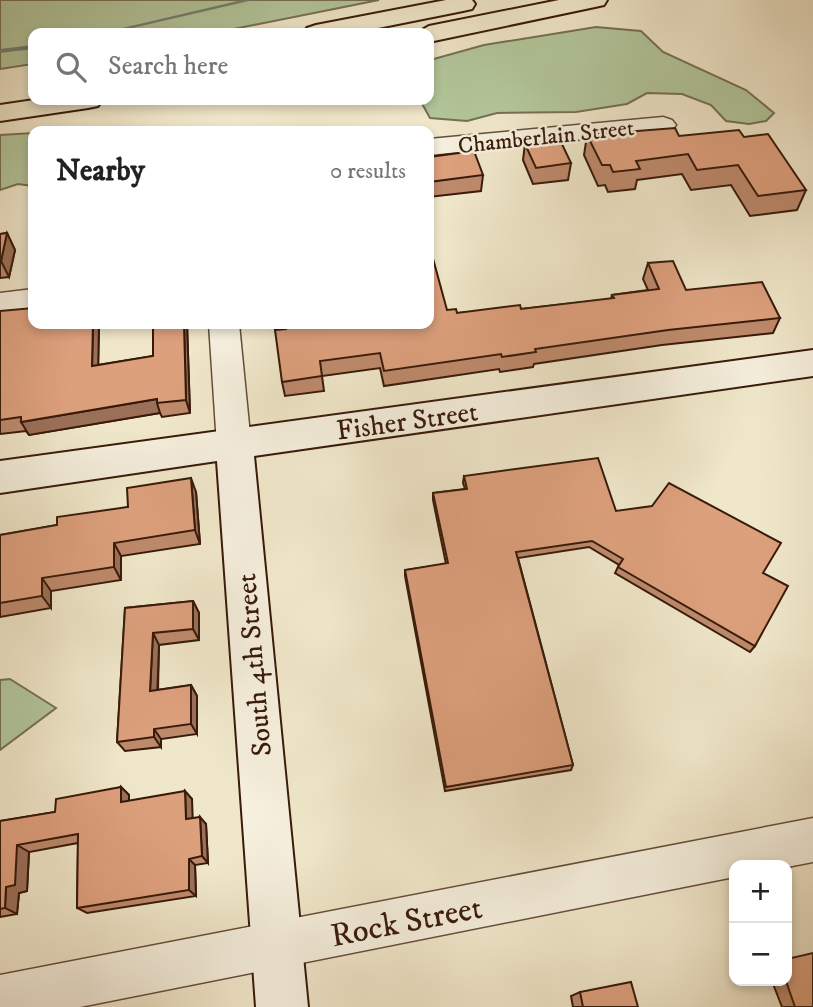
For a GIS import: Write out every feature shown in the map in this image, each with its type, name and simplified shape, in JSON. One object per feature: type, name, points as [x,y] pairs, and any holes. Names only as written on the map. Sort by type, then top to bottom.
[{"type":"highway","points":[[341,28],[482,0]]},
{"type":"highway","points":[[434,33],[594,0]]},
{"type":"highway","points":[[0,90],[28,86]]},
{"type":"highway","points":[[0,113],[54,105]]},
{"type":"street","name":"Chamberlain Street","points":[[434,147],[663,125]]},
{"type":"street","points":[[0,304],[28,301]]},
{"type":"street","name":"South 4th Street","points":[[224,329],[282,1007]]},
{"type":"street","name":"Fisher Street","points":[[0,477],[813,363]]},
{"type":"street","name":"Rock Street","points":[[0,999],[813,840]]},
{"type":"green space","points":[[0,0],[379,0],[239,28],[28,28],[28,65],[0,69]]},
{"type":"green space","points":[[596,27],[641,31],[663,52],[746,90],[774,113],[766,121],[749,124],[726,121],[711,105],[682,94],[647,93],[627,104],[576,112],[497,113],[467,121],[430,118],[423,105],[434,105],[434,59],[484,45]]},
{"type":"green space","points":[[28,133],[28,185],[18,184],[0,190],[0,135]]},
{"type":"green space","points":[[10,679],[56,708],[0,750],[0,680]]},
{"type":"building","points":[[675,128],[679,136],[739,130],[744,137],[768,134],[806,190],[758,196],[738,165],[697,170],[688,154],[636,161],[640,169],[613,172],[610,165],[602,165],[587,135]]},
{"type":"building","points":[[560,140],[571,163],[536,168],[525,144]]},
{"type":"building","points":[[474,151],[483,175],[434,181],[434,156]]},
{"type":"building","points":[[7,233],[1,261],[0,261],[0,234]]},
{"type":"building","points":[[673,261],[686,290],[762,282],[780,318],[668,330],[535,349],[536,352],[502,357],[501,354],[384,371],[380,353],[320,361],[322,376],[282,382],[275,330],[434,329],[434,262],[447,310],[456,309],[457,313],[520,305],[521,309],[614,298],[612,295],[659,289],[648,263]]},
{"type":"building","points":[[28,308],[28,329],[93,329],[92,366],[153,356],[153,329],[184,329],[186,400],[157,403],[157,399],[21,422],[21,417],[0,420],[0,311]]},
{"type":"building","points":[[598,458],[616,511],[652,506],[669,483],[781,543],[763,573],[788,586],[755,646],[618,567],[623,559],[592,541],[516,552],[573,765],[446,787],[405,570],[448,563],[433,493],[467,489],[464,476]]},
{"type":"building","points":[[191,478],[195,530],[114,543],[114,567],[42,578],[42,596],[0,603],[0,535],[57,525],[57,517],[128,507],[127,488]]},
{"type":"building","points":[[193,601],[193,629],[153,633],[150,691],[191,685],[191,724],[154,729],[154,737],[117,742],[125,608]]},
{"type":"building","points":[[121,787],[121,802],[185,791],[186,819],[200,817],[202,856],[189,859],[189,890],[77,908],[78,834],[17,845],[15,885],[6,887],[5,908],[0,909],[0,821],[55,812],[56,799]]},
{"type":"building","points":[[813,953],[813,1007],[795,1007],[788,986],[792,986],[792,958]]},
{"type":"building","points":[[631,982],[638,1007],[583,1007],[580,992]]},
{"type":"waterway","points":[[126,28],[250,0]]},
{"type":"waterway","points":[[0,51],[28,48]]}]
